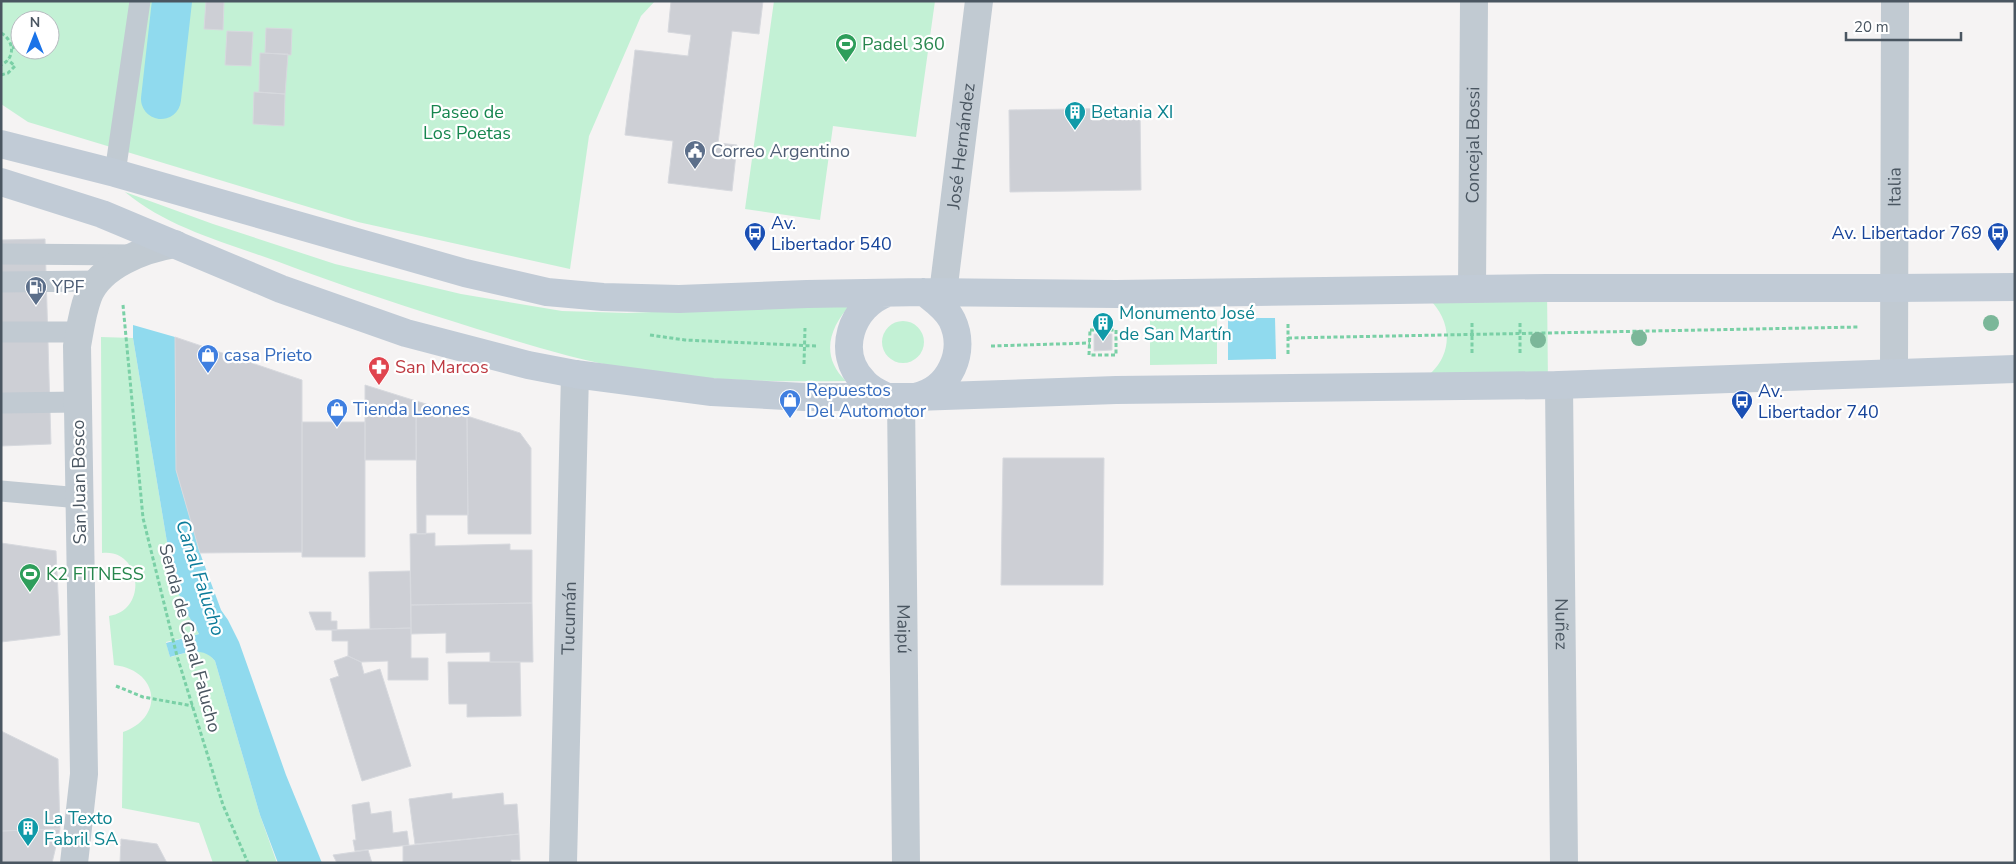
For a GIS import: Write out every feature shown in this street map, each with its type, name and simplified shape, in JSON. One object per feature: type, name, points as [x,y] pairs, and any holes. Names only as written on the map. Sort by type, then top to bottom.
[{"type":"main road","points":[[1,144],[115,173],[375,249],[465,273],[547,292],[603,297],[679,299],[887,293],[1125,294],[1521,288],[1895,288],[2015,286]]},
{"type":"main road","points":[[1,182],[102,214],[281,289],[406,333],[528,365],[575,374],[712,392],[804,397],[901,397],[1116,390],[1559,385],[2015,369]]},
{"type":"main road","points":[[887,293],[868,303],[860,312],[850,335],[849,347],[851,360],[863,381],[872,389],[901,397],[931,391],[949,375],[954,364],[958,348],[956,330],[952,318],[934,293]]},
{"type":"street","name":"José Hernández","points":[[934,293],[979,1]]},
{"type":"street","name":"Concejal Bossi","points":[[1472,289],[1474,1]]},
{"type":"street","name":"Italia","points":[[1894,373],[1895,1]]},
{"type":"street","points":[[117,267],[153,248],[175,244]]},
{"type":"street","name":"San Juan Bosco","points":[[74,863],[84,774],[77,346],[89,295],[117,267]]},
{"type":"street","name":"Tucumán","points":[[563,863],[575,374]]},
{"type":"street","name":"Nuñez","points":[[1559,385],[1564,863]]},
{"type":"street","name":"Maipú","points":[[901,397],[906,863]]},
{"type":"lane","points":[[115,173],[140,1]]},
{"type":"lane","points":[[1,254],[117,267]]},
{"type":"lane","points":[[1,282],[117,267]]},
{"type":"lane","points":[[1,332],[80,332]]},
{"type":"lane","points":[[1,403],[78,402]]},
{"type":"lane","points":[[1,491],[80,498]]},
{"type":"path","points":[[1,33],[8,37],[10,42]]},
{"type":"path","points":[[8,72],[3,64],[8,60],[10,54]]},
{"type":"path","points":[[1,75],[15,66],[8,60]]},
{"type":"path","name":"Senda de Canal Falucho","points":[[117,267],[128,349],[143,518],[177,656],[223,805],[248,863]]},
{"type":"path","points":[[1519,386],[1521,288]]},
{"type":"path","points":[[1472,289],[1472,386]]},
{"type":"path","points":[[1288,292],[1289,388]]},
{"type":"path","points":[[804,397],[804,345],[807,294]]},
{"type":"path","points":[[1288,338],[1895,326]]},
{"type":"path","points":[[1090,330],[1116,330],[1116,355],[1089,355],[1090,343],[1090,330]]},
{"type":"path","points":[[958,348],[1090,343]]},
{"type":"path","points":[[83,664],[105,681],[143,697],[193,706]]},
{"type":"green space","name":"Paseo de Los Poetas","points":[[1,1],[655,1],[641,16],[589,136],[570,269],[358,222],[28,122],[1,104]]},
{"type":"green space","name":"Padel 360","points":[[774,1],[935,1],[916,137],[833,126],[820,220],[745,209]]},
{"type":"green space","points":[[125,192],[213,224],[335,264],[461,294],[562,311],[627,313],[851,304],[837,323],[830,342],[833,362],[846,381],[765,381],[685,376],[612,366],[573,357],[402,305],[219,241],[179,225],[142,205]]},
{"type":"green space","points":[[1547,288],[1548,385],[1431,373],[1443,355],[1447,335],[1441,315],[1428,298]]},
{"type":"green space","points":[[1150,316],[1217,316],[1217,364],[1150,365]]},
{"type":"green space","points":[[903,321],[918,327],[924,342],[918,357],[903,363],[888,357],[882,342],[888,327]]},
{"type":"green space","points":[[101,337],[133,338],[173,578],[184,608],[199,634],[166,642],[170,657],[200,651],[215,661],[260,815],[277,863],[213,863],[199,823],[122,808],[123,732],[137,725],[146,716],[150,706],[151,695],[148,684],[140,675],[129,669],[114,665],[109,616],[122,611],[130,603],[135,592],[135,580],[132,569],[125,560],[115,554],[102,553]]},
{"type":"water","points":[[1228,318],[1275,318],[1276,359],[1228,360]]},
{"type":"water","points":[[133,325],[175,337],[176,470],[200,553],[221,610],[239,642],[286,775],[322,863],[278,863],[260,815],[215,661],[205,653],[200,652],[170,657],[166,643],[199,634],[184,608],[173,578],[133,338]]},
{"type":"building","points":[[206,1],[224,1],[223,30],[204,29]]},
{"type":"building","points":[[671,1],[763,1],[759,34],[732,31],[718,143],[737,145],[732,191],[668,183],[673,141],[625,135],[635,50],[688,56],[691,35],[668,32]]},
{"type":"building","points":[[266,28],[292,29],[291,55],[265,53]]},
{"type":"building","points":[[227,31],[253,32],[251,66],[225,65]]},
{"type":"building","points":[[260,53],[288,54],[285,94],[259,92]]},
{"type":"building","points":[[254,92],[285,94],[284,126],[253,124]]},
{"type":"building","name":"Betania XI","points":[[1140,108],[1141,190],[1010,192],[1009,110]]},
{"type":"building","points":[[45,239],[51,444],[1,446],[1,240]]},
{"type":"building","name":"Monumento José de San Martín","points":[[1094,334],[1112,334],[1112,350],[1094,351]]},
{"type":"building","points":[[175,337],[302,380],[302,552],[200,553],[176,470]]},
{"type":"building","points":[[365,385],[416,401],[416,460],[365,460]]},
{"type":"building","points":[[416,401],[467,416],[468,515],[426,515],[426,534],[417,534]]},
{"type":"building","points":[[467,416],[520,433],[531,448],[531,534],[468,534]]},
{"type":"building","points":[[302,422],[365,422],[365,557],[302,557]]},
{"type":"building","points":[[1003,458],[1104,458],[1103,585],[1001,585]]},
{"type":"building","points":[[435,533],[435,546],[510,544],[510,550],[532,550],[532,603],[411,605],[410,534]]},
{"type":"building","name":"K2 FITNESS","points":[[1,543],[56,551],[60,635],[1,642]]},
{"type":"building","points":[[410,571],[411,628],[370,629],[369,572]]},
{"type":"building","points":[[532,603],[533,662],[490,662],[490,652],[446,653],[446,633],[411,634],[411,605]]},
{"type":"building","points":[[309,612],[331,612],[331,621],[337,621],[337,630],[316,630]]},
{"type":"building","points":[[411,628],[411,658],[428,658],[428,680],[388,680],[388,661],[361,662],[348,656],[348,641],[332,641],[332,630]]},
{"type":"building","points":[[348,656],[361,662],[364,674],[380,669],[411,766],[362,781],[330,679],[339,676],[334,661]]},
{"type":"building","points":[[448,662],[520,662],[521,716],[467,717],[467,704],[449,704]]},
{"type":"building","points":[[1,731],[58,759],[60,829],[1,831]]},
{"type":"building","points":[[452,793],[452,799],[503,793],[504,805],[517,804],[519,834],[415,844],[409,799]]},
{"type":"building","points":[[369,802],[371,814],[391,811],[393,833],[407,831],[409,845],[355,851],[353,840],[356,840],[352,805]]},
{"type":"building","name":"La Texto Fabril SA","points":[[60,829],[52,863],[1,863],[1,831]]},
{"type":"building","points":[[519,834],[520,860],[511,860],[511,863],[403,863],[403,846]]},
{"type":"building","points":[[121,839],[157,844],[167,863],[120,863]]},
{"type":"building","points":[[368,850],[372,863],[337,863],[333,855]]},
{"type":"waterway","name":"Canal Falucho","points":[[161,99],[172,1]]},
{"type":"place","name":"Padel 360","points":[[846,63]]},
{"type":"place","name":"Betania XI","points":[[1075,131]]},
{"type":"place","name":"Correo Argentino","points":[[695,170]]},
{"type":"place","name":"Av. Libertador 540","points":[[755,252]]},
{"type":"place","name":"Av. Libertador 769","points":[[1998,252]]},
{"type":"place","name":"YPF","points":[[36,306]]},
{"type":"place","name":"Monumento José de San Martín","points":[[1103,342]]},
{"type":"place","name":"casa Prieto","points":[[208,374]]},
{"type":"place","name":"San Marcos","points":[[379,386]]},
{"type":"place","name":"Repuestos Del Automotor","points":[[790,419]]},
{"type":"place","name":"Av. Libertador 740","points":[[1742,420]]},
{"type":"place","name":"Tienda Leones","points":[[337,428]]},
{"type":"place","name":"K2 FITNESS","points":[[30,593]]},
{"type":"place","name":"La Texto Fabril SA","points":[[28,847]]}]
